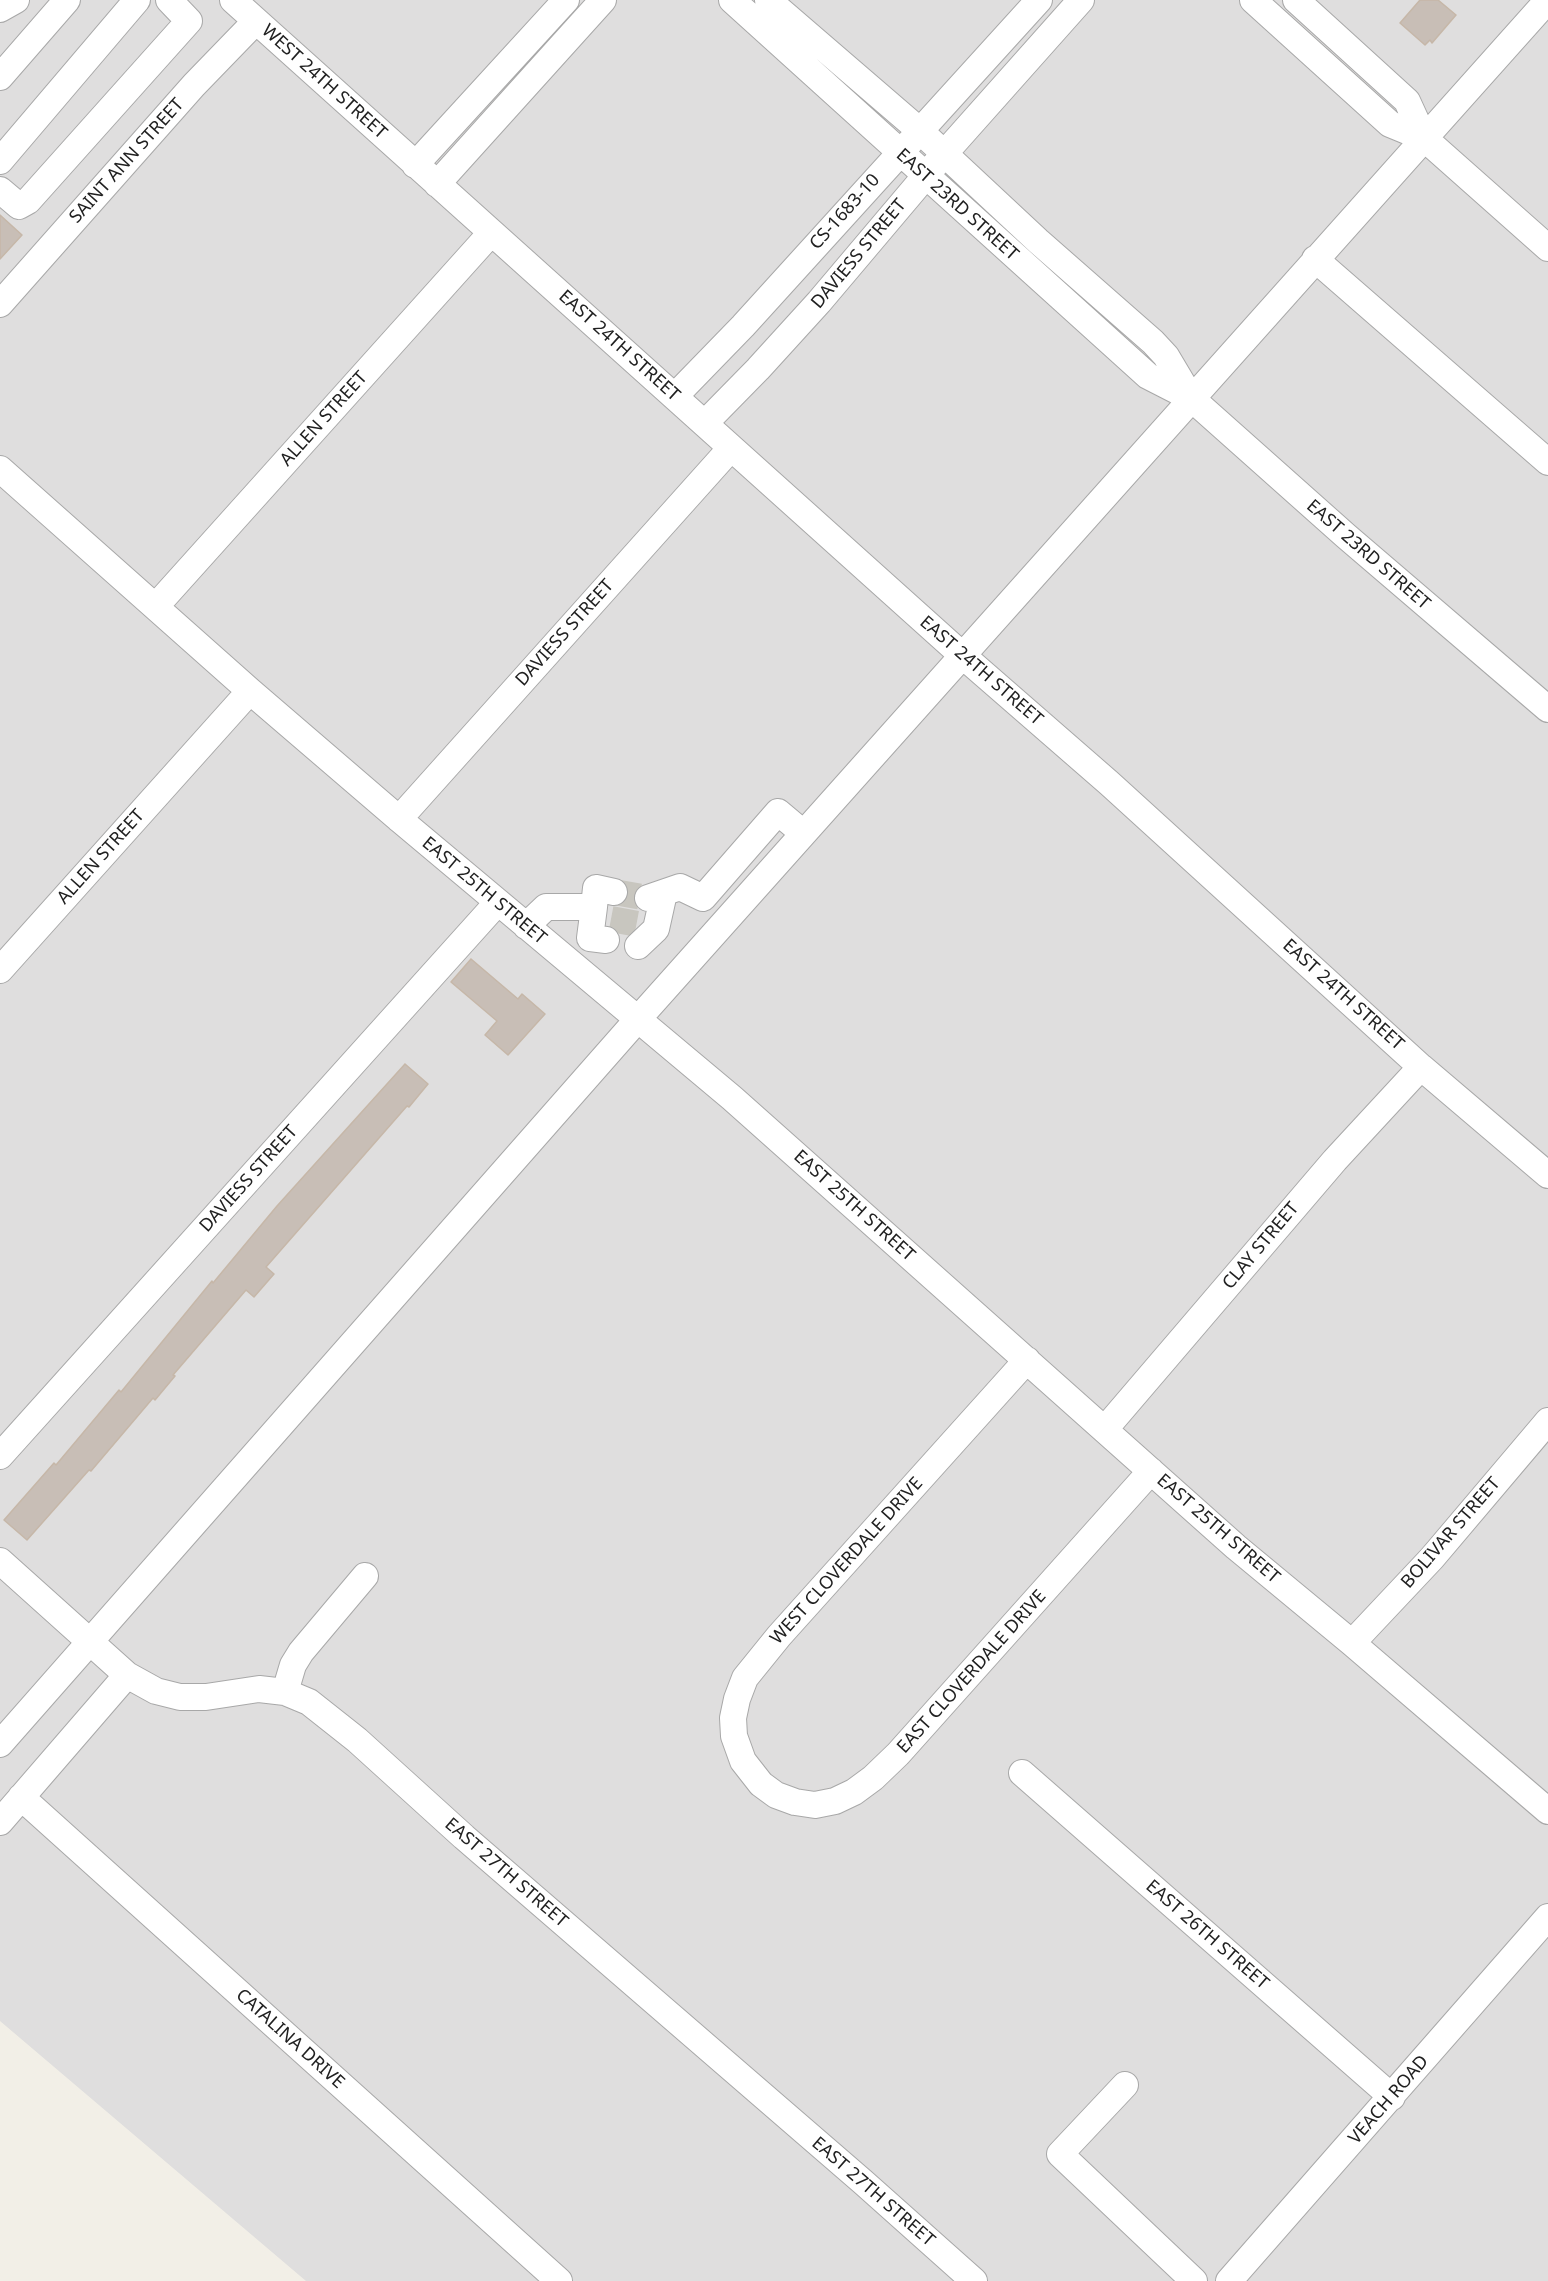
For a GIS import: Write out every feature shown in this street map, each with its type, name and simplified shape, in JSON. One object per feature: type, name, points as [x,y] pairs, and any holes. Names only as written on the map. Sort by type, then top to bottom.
[{"type":"street","points":[[0,9],[16,0]]},
{"type":"street","points":[[0,77],[67,0]]},
{"type":"street","points":[[0,161],[137,0]]},
{"type":"street","points":[[0,189],[20,206],[28,201],[189,21],[169,0]]},
{"type":"street","name":"WEST 24TH STREET","points":[[233,0],[415,165]]},
{"type":"street","points":[[415,165],[566,0]]},
{"type":"street","points":[[437,184],[603,0]]},
{"type":"street","name":"EAST 23RD STREET","points":[[732,0],[1148,376],[1191,398],[1346,536],[1548,710]]},
{"type":"street","name":"EAST 23RD STREET","points":[[768,0],[919,130],[1038,241],[1153,342],[1166,356],[1191,398]]},
{"type":"street","name":"CS-1683-10","points":[[675,396],[743,326],[1039,0]]},
{"type":"street","name":"DAVIESS STREET","points":[[705,423],[819,302],[944,154],[1081,0]]},
{"type":"street","points":[[1253,0],[1390,124],[1424,138],[1548,248]]},
{"type":"street","points":[[1296,0],[1407,101],[1424,138]]},
{"type":"street","points":[[0,1744],[803,833],[1548,0]]},
{"type":"street","name":"SAINT ANN STREET","points":[[0,304],[194,85],[256,21]]},
{"type":"street","name":"EAST 24TH STREET","points":[[415,165],[962,655],[1109,783],[1421,1066],[1548,1175]]},
{"type":"street","name":"ALLEN STREET","points":[[156,606],[491,233]]},
{"type":"street","points":[[1315,259],[1548,462]]},
{"type":"street","name":"DAVIESS STREET","points":[[399,819],[731,448]]},
{"type":"street","name":"EAST 25TH STREET","points":[[4,481],[156,606],[250,691],[399,819],[732,1098],[1236,1547],[1548,1811]]},
{"type":"street","name":"ALLEN STREET","points":[[0,970],[250,691]]},
{"type":"street","points":[[650,916],[680,887],[703,898],[778,812],[803,833]]},
{"type":"street","points":[[526,926],[546,906],[601,920],[596,888],[614,892]]},
{"type":"street","name":"DAVIESS STREET","points":[[0,1456],[498,902]]},
{"type":"street","name":"CLAY STREET","points":[[1105,1429],[1335,1160],[1421,1066]]},
{"type":"street","name":"WEST CLOVERDALE DRIVE","points":[[761,1784],[743,1761],[734,1736],[736,1698],[745,1678],[779,1636],[1027,1360]]},
{"type":"street","name":"BOLIVAR STREET","points":[[1352,1643],[1432,1558],[1548,1421]]},
{"type":"street","name":"EAST CLOVERDALE DRIVE","points":[[761,1784],[776,1795],[795,1802],[815,1805],[835,1801],[854,1792],[873,1778],[898,1754],[1151,1471]]},
{"type":"street","name":"EAST 27TH STREET","points":[[0,1561],[127,1675],[156,1691],[180,1697],[206,1697],[259,1689],[285,1692],[309,1702],[357,1740],[464,1837],[974,2281]]},
{"type":"street","points":[[285,1692],[293,1665],[301,1652],[365,1576]]},
{"type":"street","points":[[0,1822],[127,1675]]},
{"type":"street","name":"EAST 26TH STREET","points":[[1022,1773],[1392,2097]]},
{"type":"street","name":"CATALINA DRIVE","points":[[21,1797],[559,2281]]},
{"type":"street","name":"VEACH ROAD","points":[[1228,2281],[1548,1917]]},
{"type":"street","points":[[1125,2085],[1060,2154],[1194,2281]]},
{"type":"shaded area","points":[[0,0],[1548,0],[1548,2281],[306,2281],[0,2021]]},
{"type":"building","points":[[1420,0],[1438,0],[1456,15],[1432,43],[1430,40],[1425,45],[1400,23]]},
{"type":"building","points":[[0,215],[22,235],[0,259]]},
{"type":"building","points":[[471,959],[518,999],[522,994],[545,1014],[508,1055],[485,1035],[497,1021],[451,982]]},
{"type":"building","points":[[405,1064],[428,1084],[266,1267],[274,1274],[254,1297],[246,1290],[173,1375],[175,1376],[155,1400],[153,1398],[91,1471],[89,1470],[27,1540],[4,1520],[54,1463],[56,1465],[119,1390],[121,1392],[212,1281],[213,1283],[277,1206]]},
{"type":"tunnel","points":[[614,892],[648,898]]},
{"type":"tunnel","points":[[611,919],[643,925]]}]
